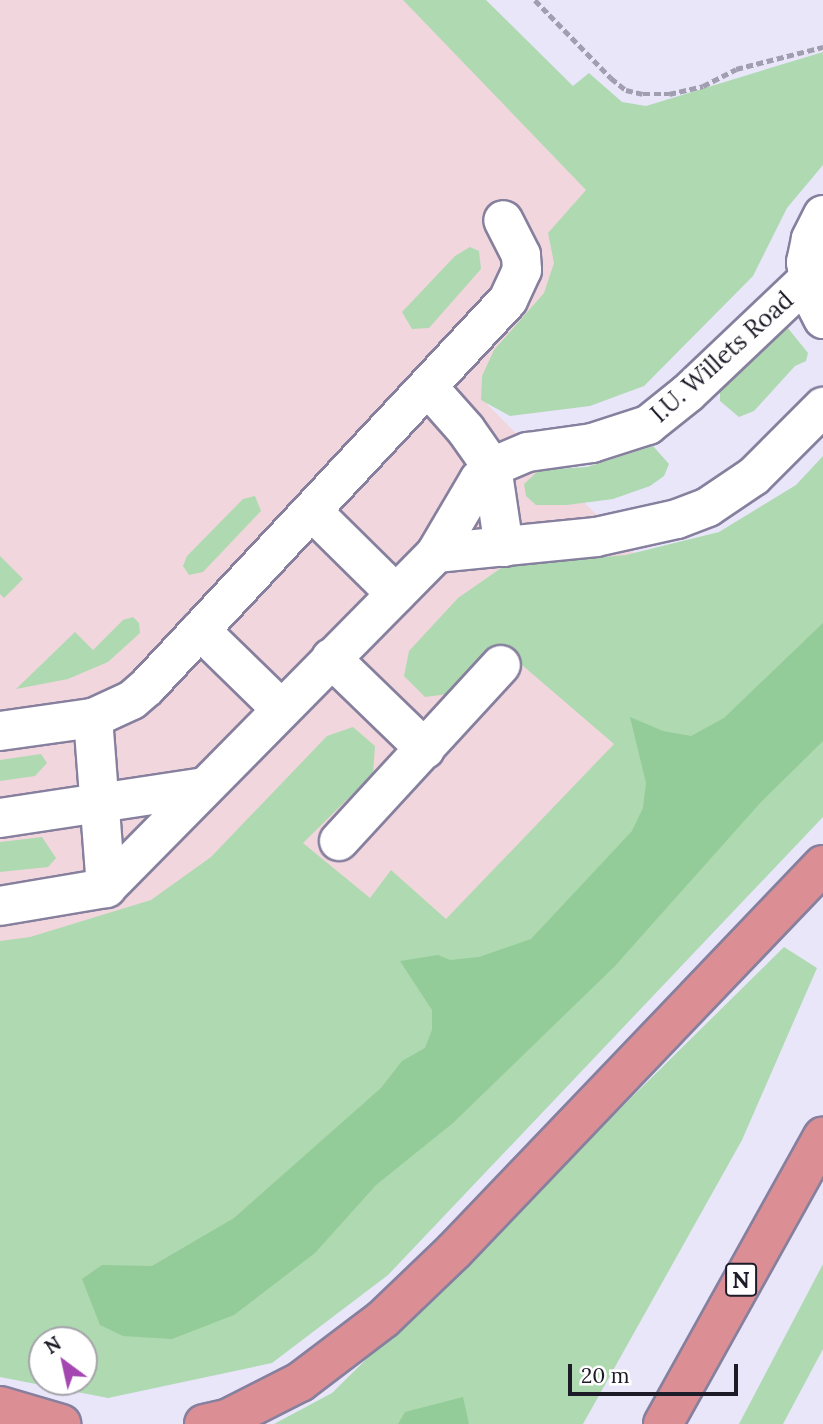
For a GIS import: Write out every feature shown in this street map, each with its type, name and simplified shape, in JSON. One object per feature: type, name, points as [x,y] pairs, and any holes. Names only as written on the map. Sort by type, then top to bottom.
[{"type":"highway","points":[[204,1424],[229,1418],[300,1382],[383,1319],[454,1251],[823,865]]},
{"type":"highway","name":"N","points":[[663,1424],[823,1138]]},
{"type":"highway","points":[[0,1406],[61,1424]]},
{"type":"street","points":[[823,215],[811,239],[808,279],[823,319]]},
{"type":"street","points":[[0,731],[93,718],[132,699],[200,630],[428,387],[516,286],[521,255],[503,220]]},
{"type":"street","name":"I.U. Willets Road","points":[[106,888],[436,553],[479,480],[492,467],[528,452],[592,443],[648,425],[688,393],[808,279]]},
{"type":"street","points":[[428,387],[466,430],[492,467],[504,547]]},
{"type":"street","points":[[436,553],[642,529],[708,506],[754,476],[823,407]]},
{"type":"street","points":[[312,511],[396,594]]},
{"type":"street","points":[[200,630],[281,709]]},
{"type":"street","points":[[331,658],[425,749]]},
{"type":"street","points":[[339,841],[501,665]]},
{"type":"street","points":[[0,906],[106,888],[93,718]]},
{"type":"street","points":[[0,818],[205,787]]},
{"type":"path","points":[[535,0],[611,78],[626,90],[643,94],[669,94],[703,86],[736,69],[823,47]]},
{"type":"shaded area","points":[[0,0],[484,0],[627,258],[487,404],[775,695],[0,1288]]},
{"type":"green space","points":[[403,0],[486,0],[573,86],[589,73],[622,102],[646,106],[823,52],[823,165],[787,208],[753,276],[644,386],[590,406],[510,416],[481,400],[482,376],[494,350],[544,293],[554,263],[548,233],[586,190]]},
{"type":"green space","points":[[470,247],[479,251],[481,269],[429,328],[412,329],[402,312],[455,256]]},
{"type":"green space","points":[[787,327],[808,353],[806,361],[795,366],[754,411],[739,417],[720,401],[720,390],[780,329]]},
{"type":"green space","points":[[653,446],[669,464],[664,476],[650,486],[613,499],[567,505],[536,505],[526,496],[524,484],[539,470],[587,467]]},
{"type":"green space","points":[[823,456],[823,817],[388,1275],[272,1363],[108,1398],[98,1396],[98,1326],[28,1326],[28,1382],[0,1377],[0,941],[30,937],[151,900],[211,857],[327,736],[353,727],[375,746],[373,774],[303,843],[370,898],[391,870],[446,919],[614,744],[501,647],[448,694],[425,697],[404,676],[409,651],[458,598],[504,566],[626,555],[719,532],[796,485]]},
{"type":"green space","points":[[255,496],[261,511],[203,572],[189,575],[183,566],[187,556],[243,499]]},
{"type":"green space","points":[[0,556],[23,579],[4,598],[0,594]]},
{"type":"green space","points":[[133,617],[139,623],[140,633],[108,662],[68,679],[16,689],[75,632],[93,650],[123,620]]},
{"type":"green space","points":[[823,623],[823,741],[761,802],[614,967],[453,1123],[376,1185],[315,1253],[234,1315],[172,1339],[123,1336],[100,1325],[82,1279],[102,1265],[152,1266],[234,1218],[381,1088],[402,1061],[425,1048],[432,1030],[432,1010],[400,961],[438,955],[450,960],[479,957],[531,939],[632,831],[643,808],[646,783],[630,717],[663,731],[691,736],[724,718]]},
{"type":"green space","points":[[41,754],[47,763],[35,776],[0,781],[0,760]]},
{"type":"green space","points":[[42,837],[56,858],[48,867],[0,872],[0,842]]},
{"type":"green space","points":[[784,947],[817,968],[742,1140],[583,1424],[274,1424],[332,1393]]},
{"type":"green space","points":[[823,1264],[823,1349],[783,1424],[739,1424]]},
{"type":"green space","points":[[463,1397],[469,1424],[398,1424],[405,1412]]}]
